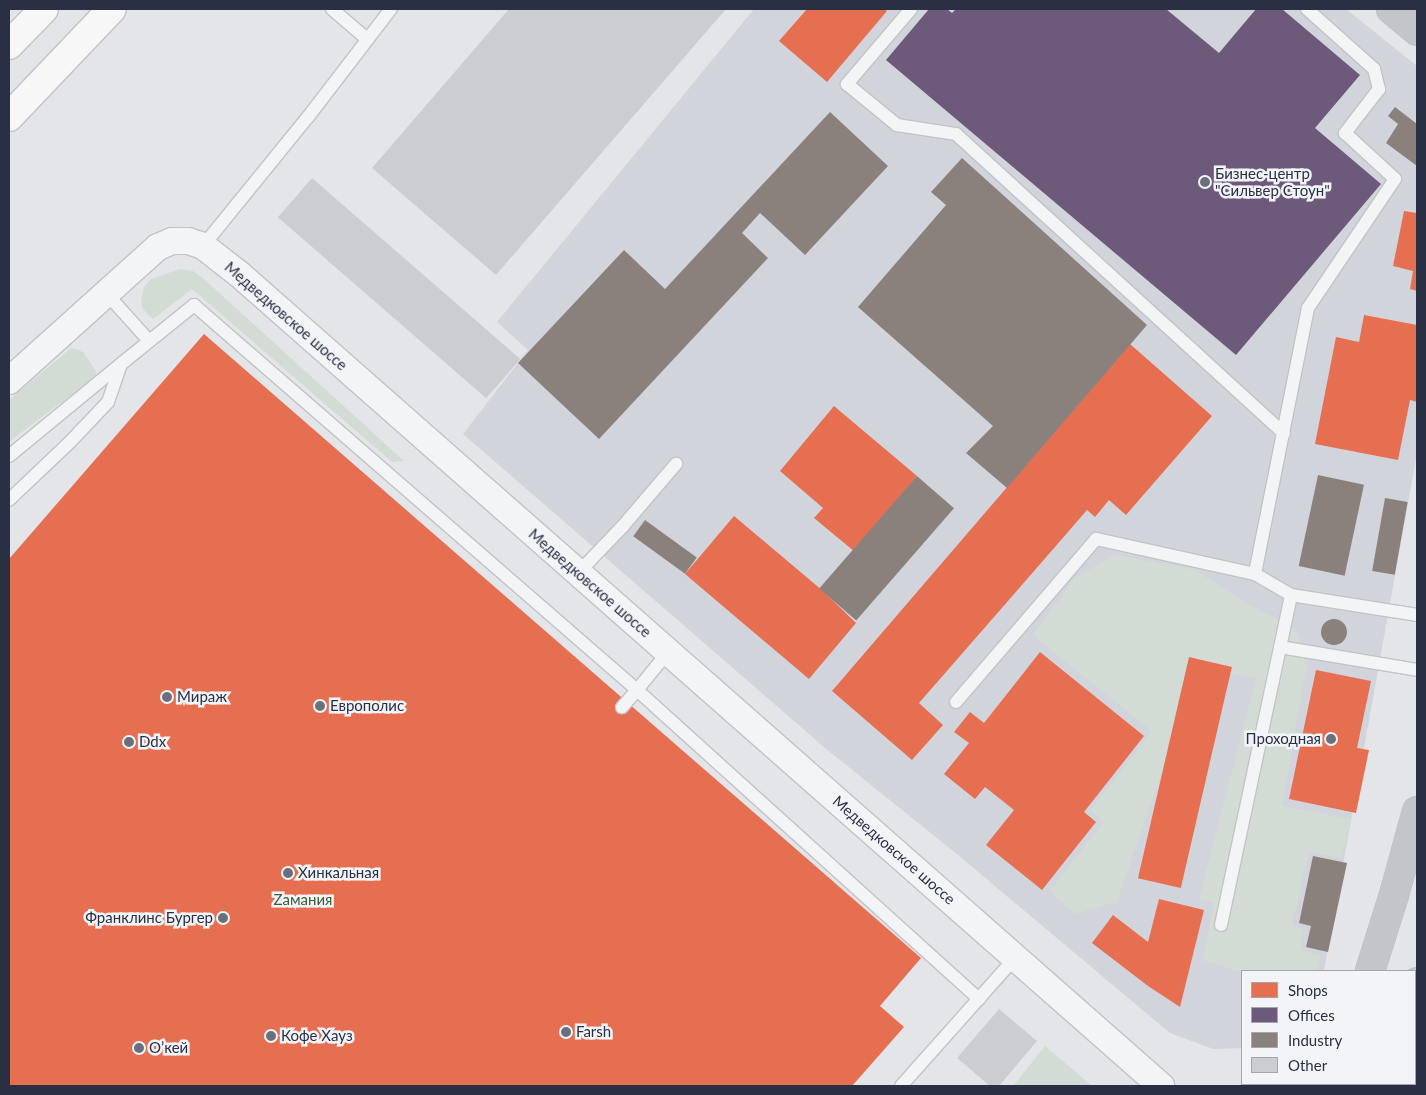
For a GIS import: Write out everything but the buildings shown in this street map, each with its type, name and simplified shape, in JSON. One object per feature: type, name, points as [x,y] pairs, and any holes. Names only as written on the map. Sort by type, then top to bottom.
[{"type":"main road","points":[[9,45],[44,9]]},
{"type":"main road","points":[[9,117],[112,9]]},
{"type":"main road","points":[[1390,9],[1417,31]]},
{"type":"main road","points":[[1370,970],[1394,895],[1417,811]]},
{"type":"street","name":"Медведковское шоссе","points":[[9,381],[158,247],[172,242],[188,240],[203,246],[239,274],[1161,1086]]},
{"type":"lane","points":[[332,9],[367,39]]},
{"type":"lane","points":[[203,246],[308,117],[392,9]]},
{"type":"lane","points":[[911,9],[847,84],[897,125],[956,134],[1284,433]]},
{"type":"lane","points":[[1255,574],[1308,308],[1395,179],[1345,133],[1380,89],[1374,69],[1307,9]]},
{"type":"lane","points":[[106,293],[149,341]]},
{"type":"lane","points":[[9,456],[194,305],[637,690],[979,1000]]},
{"type":"lane","points":[[9,500],[70,442],[108,402],[121,364]]},
{"type":"lane","points":[[578,572],[623,526],[676,464]]},
{"type":"lane","points":[[956,702],[1096,539],[1255,574],[1291,594],[1417,615]]},
{"type":"lane","points":[[1221,925],[1291,594]]},
{"type":"lane","points":[[1280,646],[1417,670]]},
{"type":"lane","points":[[622,707],[668,652]]},
{"type":"lane","points":[[901,1086],[1016,957]]},
{"type":"shaded area","points":[[754,9],[1346,9],[1417,66],[1417,453],[1324,970],[1241,970],[1241,1048],[1213,1049],[1170,1033],[958,855],[825,748],[463,434],[528,350],[497,322]]},
{"type":"shaded area","points":[[180,269],[193,271],[204,279],[404,461],[392,462],[192,289],[153,319],[149,316],[143,309],[141,301],[144,287],[151,279]]},
{"type":"shaded area","points":[[71,348],[84,353],[96,371],[96,376],[9,442],[9,400]]},
{"type":"shaded area","points":[[1116,555],[1195,570],[1249,605],[1296,629],[1307,662],[1282,806],[1351,819],[1342,858],[1309,852],[1292,925],[1304,930],[1300,950],[1321,955],[1317,970],[1241,970],[1241,972],[1203,960],[1214,902],[1199,899],[1256,679],[1193,663],[1167,757],[1117,901],[1075,914],[1050,891],[1104,822],[1091,810],[1152,731],[1033,635],[1076,577]]},
{"type":"shaded area","points":[[1045,1046],[1092,1086],[1013,1086]]},
{"type":"place","name":"Бизнес-центр \"Сильвер Стоун\"","points":[[1205,182]]},
{"type":"place","name":"Мираж","points":[[167,697]]},
{"type":"place","name":"Европолис","points":[[320,706]]},
{"type":"place","name":"Проходная","points":[[1331,739]]},
{"type":"place","name":"Ddx","points":[[129,742]]},
{"type":"place","name":"Хинкальная","points":[[288,873]]},
{"type":"place","name":"Франклинс Бургер","points":[[223,918]]},
{"type":"place","name":"Farsh","points":[[566,1032]]},
{"type":"place","name":"Кофе Хауз","points":[[271,1036]]},
{"type":"place","name":"О’кей","points":[[139,1048]]},
{"type":"park label","name":"Zамания","points":[[303,900]]}]
